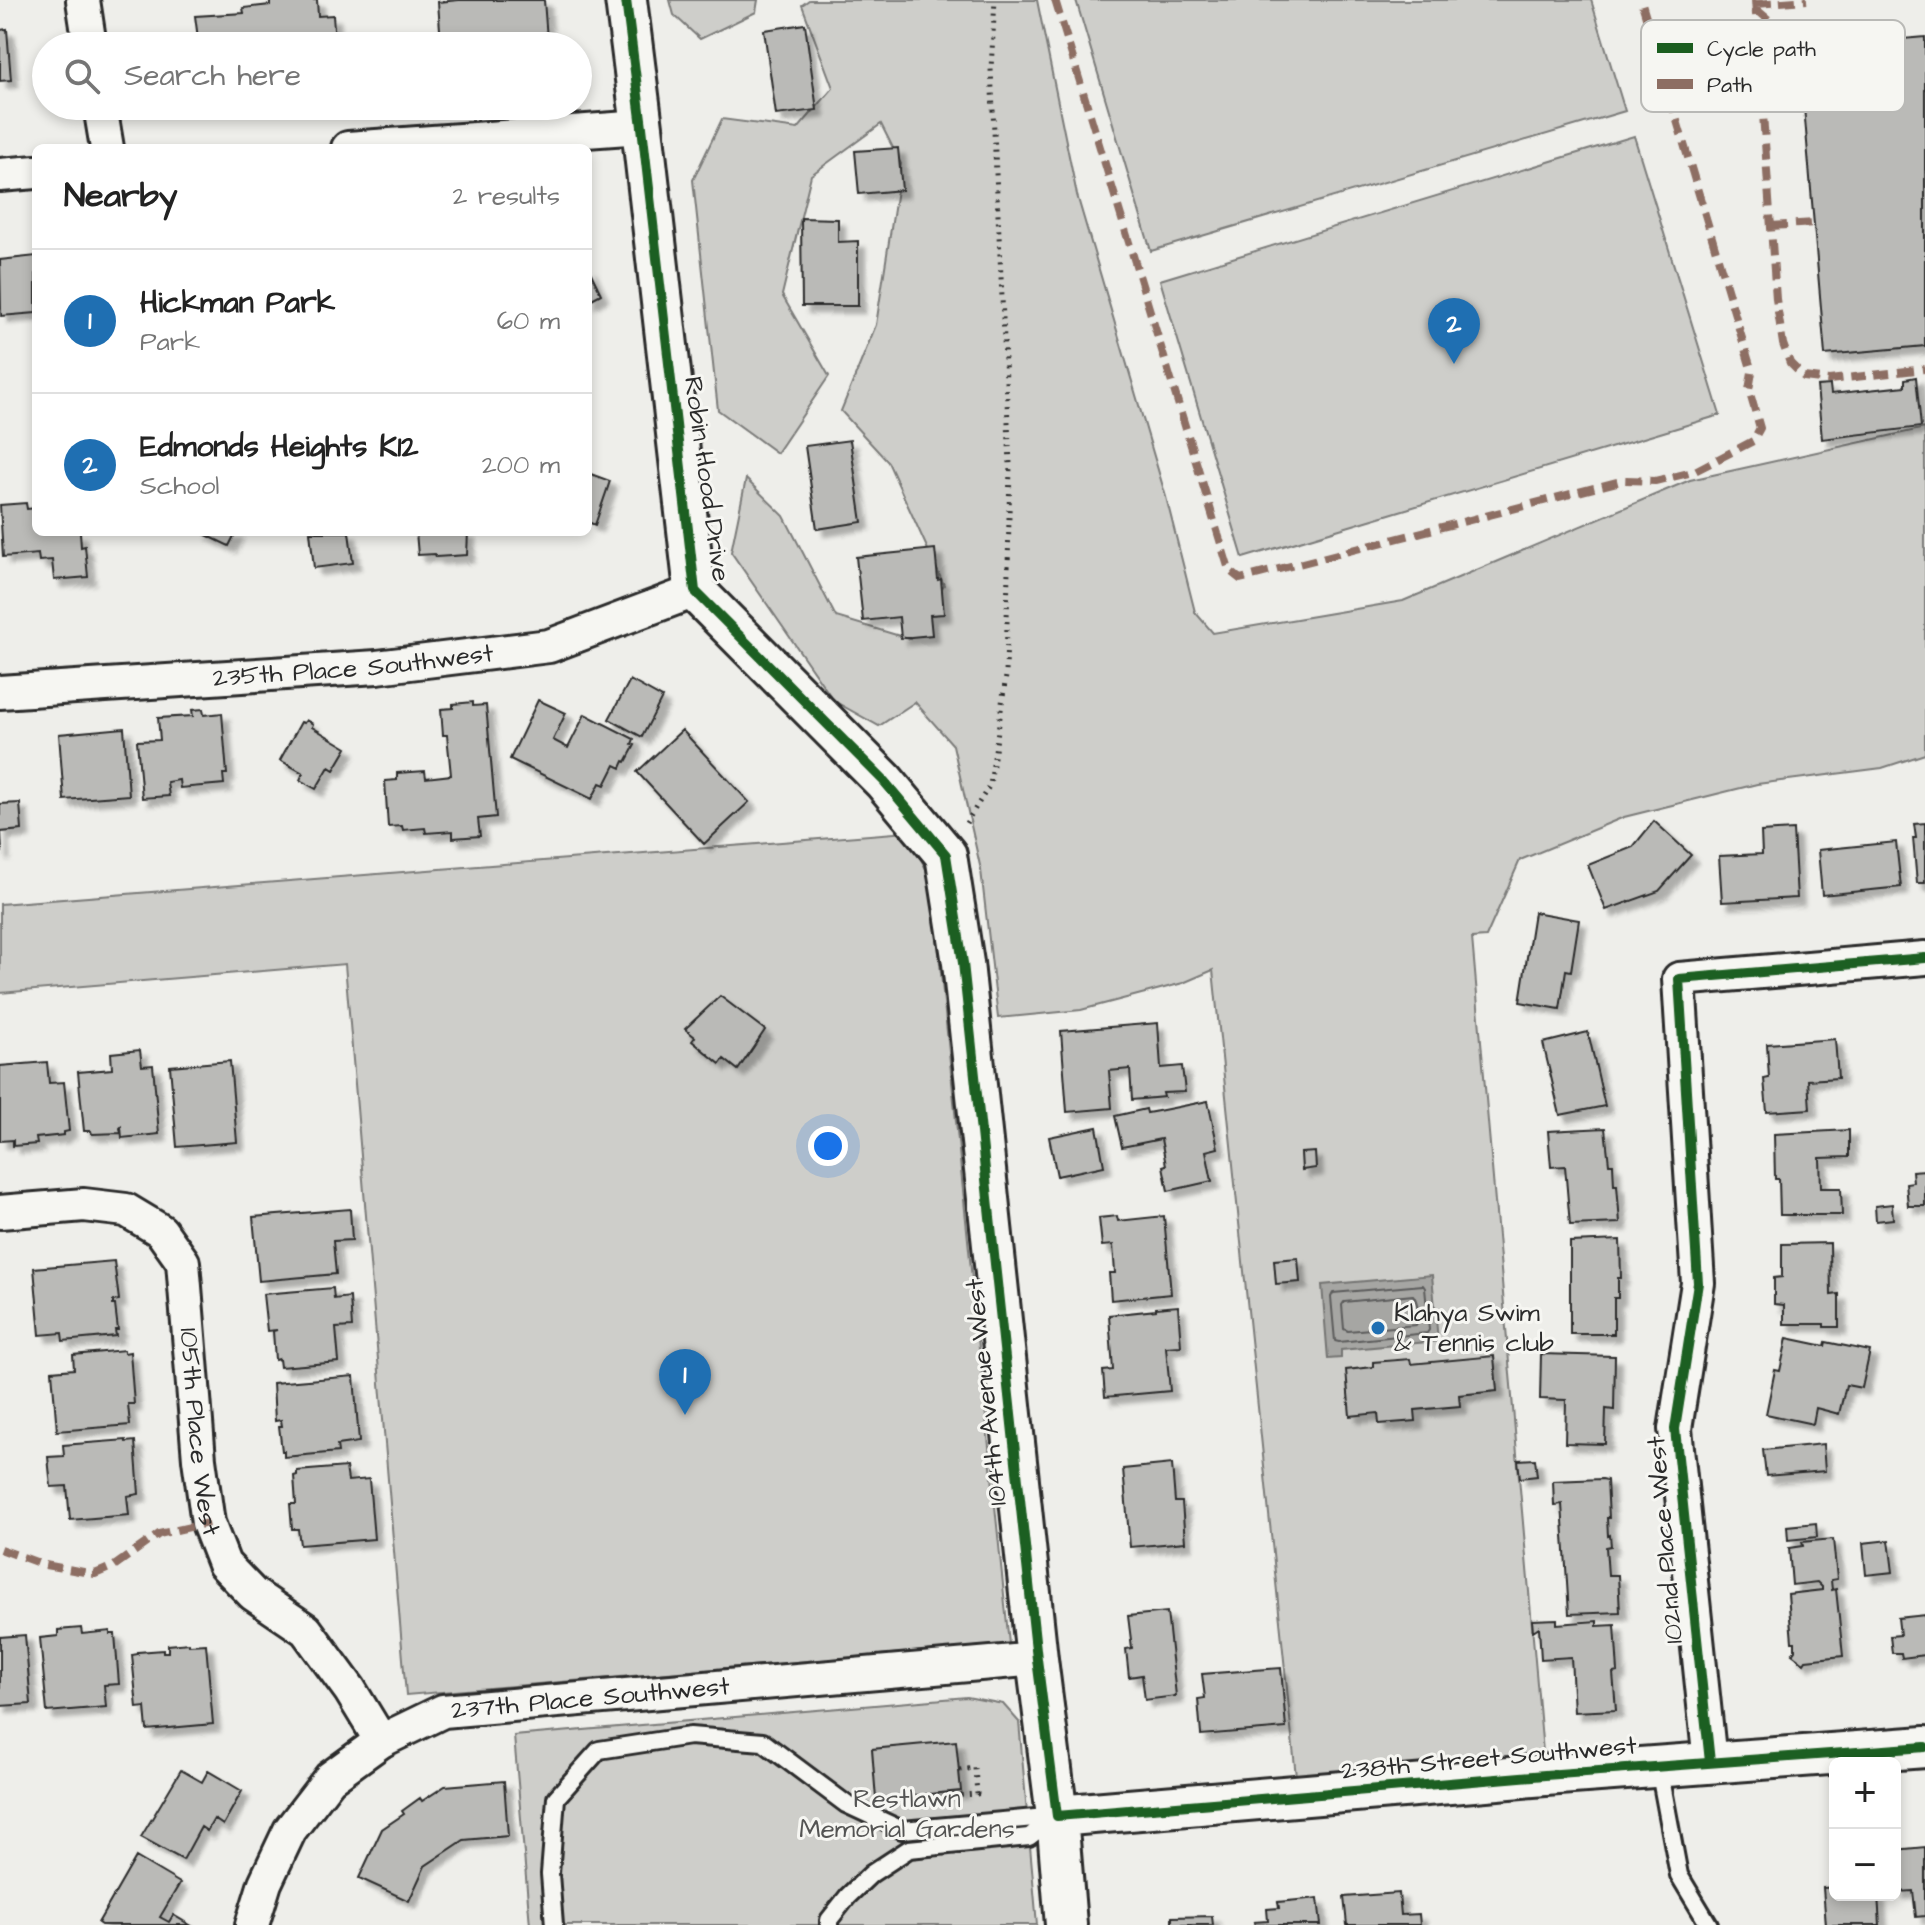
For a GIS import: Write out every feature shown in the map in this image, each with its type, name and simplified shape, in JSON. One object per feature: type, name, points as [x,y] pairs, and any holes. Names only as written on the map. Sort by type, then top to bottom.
[{"type":"street","points":[[83,0],[88,32]]},
{"type":"street","name":"Robin Hood Drive","points":[[626,0],[695,591],[884,781],[946,855]]},
{"type":"street","points":[[102,120],[106,144]]},
{"type":"street","points":[[404,144],[642,127]]},
{"type":"street","points":[[0,175],[32,172]]},
{"type":"street","name":"235th Place Southwest","points":[[0,692],[377,667],[549,646],[695,591]]},
{"type":"street","name":"104th Avenue West","points":[[946,855],[963,963],[1037,1659],[1057,1816],[1066,1925]]},
{"type":"street","name":"102nd Place West","points":[[1710,1762],[1675,1429],[1698,1283],[1679,979],[1925,958]]},
{"type":"street","name":"105th Place West","points":[[0,1212],[98,1206],[126,1210],[161,1231],[183,1262],[204,1497],[208,1523],[224,1564],[253,1594],[306,1630],[350,1690],[381,1741]]},
{"type":"street","name":"237th Place Southwest","points":[[252,1925],[265,1883],[290,1830],[330,1778],[381,1741],[443,1711],[1037,1659]]},
{"type":"street","name":"238th Street Southwest","points":[[1057,1816],[1925,1747]]},
{"type":"lane","points":[[554,1925],[550,1874],[556,1798],[599,1750],[690,1736],[763,1742],[846,1804],[902,1830],[1057,1816]]},
{"type":"lane","points":[[1659,1766],[1679,1875],[1709,1925]]},
{"type":"lane","points":[[829,1925],[829,1920],[848,1896],[871,1874],[909,1849],[1029,1837],[1057,1816]]},
{"type":"path","points":[[946,855],[990,785],[1006,676],[1010,464],[991,69],[995,0]]},
{"type":"path","points":[[846,1804],[977,1794],[975,1768],[959,1770]]},
{"type":"green space","points":[[670,0],[758,0],[756,12],[700,39],[674,15]]},
{"type":"green space","points":[[809,0],[1037,0],[1077,195],[1166,497],[1195,612],[1213,633],[1403,601],[1690,480],[1925,428],[1925,754],[1882,768],[1757,784],[1624,817],[1520,860],[1486,937],[1472,938],[1545,1775],[1298,1796],[1213,970],[1183,983],[1081,1010],[998,1018],[981,870],[953,745],[915,702],[879,726],[834,701],[731,552],[746,479],[784,516],[836,617],[910,639],[944,585],[888,462],[841,411],[876,325],[901,164],[881,124],[811,175],[782,295],[829,376],[777,453],[718,410],[693,180],[722,119],[798,129],[833,88],[802,5]]},
{"type":"green space","points":[[1076,0],[1591,0],[1625,111],[1151,251]]},
{"type":"green space","points":[[1634,136],[1720,415],[1243,558],[1160,280]]},
{"type":"green space","points":[[907,832],[926,869],[935,914],[1009,1644],[406,1695],[345,964],[0,993],[0,904]]},
{"type":"green space","name":"Restlawn Memorial Gardens","points":[[967,1697],[1003,1704],[1019,1722],[1037,1925],[530,1925],[514,1736]]},
{"type":"water","points":[[1432,1275],[1438,1341],[1341,1350],[1341,1358],[1328,1359],[1322,1285]]},
{"type":"building","points":[[270,0],[317,0],[318,16],[333,15],[334,32],[197,32],[195,16],[244,13],[243,8],[270,5]]},
{"type":"building","points":[[544,0],[546,32],[440,32],[438,2]]},
{"type":"building","points":[[805,24],[817,110],[776,115],[764,30]]},
{"type":"building","points":[[7,29],[11,80],[0,81],[0,30]]},
{"type":"building","points":[[1925,37],[1925,346],[1825,355],[1804,112],[1905,112],[1905,39]]},
{"type":"building","points":[[898,148],[902,190],[859,194],[855,151]]},
{"type":"building","points":[[801,218],[838,219],[838,242],[858,241],[858,306],[802,306]]},
{"type":"building","points":[[32,256],[32,313],[1,316],[0,260]]},
{"type":"building","points":[[592,275],[601,294],[592,299]]},
{"type":"building","points":[[1916,377],[1921,427],[1822,439],[1817,386],[1830,385],[1831,394],[1905,386],[1905,379]]},
{"type":"building","points":[[850,440],[862,522],[817,529],[805,446]]},
{"type":"building","points":[[592,474],[610,481],[595,525],[592,524]]},
{"type":"building","points":[[26,503],[27,509],[32,508],[32,536],[80,536],[81,547],[85,546],[88,577],[54,580],[52,560],[39,561],[38,554],[3,557],[0,505]]},
{"type":"building","points":[[208,536],[234,536],[229,546]]},
{"type":"building","points":[[310,536],[350,536],[353,563],[314,568]]},
{"type":"building","points":[[416,536],[468,536],[467,555],[418,555]]},
{"type":"building","points":[[935,549],[944,614],[930,615],[932,635],[901,638],[899,617],[863,621],[856,557]]},
{"type":"building","points":[[630,680],[662,698],[642,737],[609,719]]},
{"type":"building","points":[[538,700],[566,713],[553,740],[568,748],[585,714],[634,739],[632,744],[635,745],[626,762],[621,768],[615,765],[605,785],[600,783],[592,799],[510,759]]},
{"type":"building","points":[[473,702],[473,706],[486,705],[496,817],[478,819],[480,836],[453,838],[453,831],[426,833],[425,828],[403,830],[402,826],[388,827],[385,781],[397,780],[397,773],[425,771],[426,778],[451,775],[441,709]]},
{"type":"building","points":[[203,709],[204,715],[222,713],[227,774],[223,774],[224,784],[180,788],[179,780],[167,782],[169,796],[142,798],[137,741],[160,740],[158,718],[193,716],[192,710]]},
{"type":"building","points":[[306,720],[347,748],[334,770],[329,767],[316,789],[300,780],[303,773],[280,760],[301,722]]},
{"type":"building","points":[[124,728],[129,795],[64,800],[59,734]]},
{"type":"building","points":[[682,730],[749,802],[704,844],[637,772]]},
{"type":"building","points":[[20,803],[22,830],[1,832],[0,852],[0,804]]},
{"type":"building","points":[[1654,821],[1691,855],[1659,891],[1606,910],[1588,865],[1633,847]]},
{"type":"building","points":[[1925,823],[1925,883],[1917,883],[1914,824]]},
{"type":"building","points":[[1793,830],[1797,898],[1722,902],[1719,856],[1762,854],[1761,832]]},
{"type":"building","points":[[1896,842],[1901,887],[1822,895],[1818,850]]},
{"type":"building","points":[[1534,912],[1579,920],[1571,971],[1566,970],[1560,1009],[1520,1002]]},
{"type":"building","points":[[720,996],[765,1030],[738,1070],[724,1059],[720,1064],[692,1041],[695,1037],[685,1029]]},
{"type":"building","points":[[1158,1023],[1161,1068],[1182,1066],[1185,1092],[1132,1100],[1130,1069],[1109,1071],[1112,1108],[1067,1112],[1061,1031]]},
{"type":"building","points":[[1588,1032],[1605,1106],[1560,1115],[1543,1043]]},
{"type":"building","points":[[1835,1039],[1838,1078],[1808,1080],[1810,1109],[1767,1112],[1764,1079],[1769,1078],[1767,1044]]},
{"type":"building","points":[[140,1050],[142,1066],[153,1065],[159,1134],[122,1138],[121,1127],[121,1133],[92,1134],[91,1131],[84,1131],[78,1072],[112,1069],[111,1053]]},
{"type":"building","points":[[230,1061],[237,1142],[177,1147],[170,1066]]},
{"type":"building","points":[[47,1062],[49,1083],[64,1082],[69,1131],[64,1135],[36,1138],[37,1144],[13,1146],[13,1140],[0,1141],[0,1066]]},
{"type":"building","points":[[1208,1101],[1218,1148],[1206,1151],[1212,1181],[1168,1191],[1161,1139],[1122,1147],[1115,1116]]},
{"type":"building","points":[[1097,1127],[1104,1166],[1057,1176],[1049,1137]]},
{"type":"building","points":[[1605,1128],[1609,1164],[1613,1164],[1614,1185],[1617,1185],[1620,1223],[1570,1225],[1565,1166],[1551,1167],[1548,1131]]},
{"type":"building","points":[[1849,1130],[1849,1157],[1820,1158],[1821,1188],[1841,1188],[1842,1215],[1780,1215],[1774,1134]]},
{"type":"building","points":[[1315,1152],[1316,1168],[1302,1170],[1301,1153]]},
{"type":"building","points":[[1925,1170],[1925,1206],[1908,1206],[1906,1183],[1913,1182],[1912,1171]]},
{"type":"building","points":[[1892,1204],[1893,1219],[1876,1221],[1875,1206]]},
{"type":"building","points":[[350,1209],[352,1240],[333,1241],[336,1274],[259,1281],[253,1217]]},
{"type":"building","points":[[1117,1216],[1118,1221],[1164,1216],[1171,1294],[1111,1300],[1109,1273],[1115,1273],[1113,1245],[1102,1246],[1099,1218]]},
{"type":"building","points":[[1620,1240],[1621,1278],[1618,1278],[1618,1298],[1614,1298],[1614,1334],[1570,1334],[1570,1242]]},
{"type":"building","points":[[1830,1243],[1831,1295],[1839,1294],[1839,1327],[1784,1324],[1784,1305],[1774,1304],[1774,1278],[1782,1277],[1782,1244]]},
{"type":"building","points":[[1298,1258],[1300,1282],[1276,1284],[1274,1260]]},
{"type":"building","points":[[114,1261],[119,1300],[113,1301],[118,1330],[115,1330],[116,1336],[63,1341],[62,1333],[40,1335],[34,1268]]},
{"type":"building","points":[[333,1288],[334,1299],[350,1297],[352,1327],[336,1328],[339,1362],[280,1367],[279,1359],[275,1360],[273,1331],[277,1330],[267,1331],[263,1294]]},
{"type":"building","points":[[1178,1306],[1181,1346],[1166,1347],[1170,1391],[1105,1397],[1103,1371],[1113,1370],[1109,1315]]},
{"type":"building","points":[[1787,1338],[1870,1351],[1862,1388],[1846,1385],[1839,1414],[1816,1408],[1813,1424],[1766,1414],[1775,1370],[1780,1371]]},
{"type":"building","points":[[124,1350],[124,1353],[130,1352],[134,1404],[128,1404],[130,1425],[57,1431],[52,1371],[74,1369],[73,1355]]},
{"type":"building","points":[[1541,1354],[1615,1356],[1614,1410],[1606,1409],[1605,1444],[1565,1443],[1566,1400],[1540,1399]]},
{"type":"building","points":[[1494,1356],[1497,1391],[1459,1395],[1460,1406],[1415,1410],[1416,1421],[1379,1424],[1378,1413],[1350,1416],[1346,1370],[1373,1367],[1373,1362],[1410,1359],[1411,1364]]},
{"type":"building","points":[[354,1376],[359,1442],[337,1445],[338,1452],[284,1457],[279,1426],[282,1426],[281,1420],[275,1421],[273,1383]]},
{"type":"building","points":[[135,1441],[139,1494],[127,1496],[129,1515],[70,1520],[67,1486],[51,1487],[48,1457],[64,1456],[63,1445]]},
{"type":"building","points":[[1823,1444],[1825,1471],[1766,1476],[1763,1450]]},
{"type":"building","points":[[1535,1459],[1537,1476],[1520,1478],[1518,1460]]},
{"type":"building","points":[[1172,1464],[1175,1502],[1182,1502],[1185,1542],[1130,1547],[1123,1469]]},
{"type":"building","points":[[346,1467],[348,1481],[369,1479],[374,1539],[300,1545],[298,1529],[292,1529],[290,1504],[296,1504],[294,1476],[297,1471]]},
{"type":"building","points":[[1607,1480],[1611,1546],[1606,1547],[1608,1575],[1618,1575],[1620,1612],[1569,1614],[1562,1504],[1554,1505],[1553,1481]]},
{"type":"building","points":[[1816,1523],[1817,1537],[1788,1540],[1787,1526]]},
{"type":"building","points":[[1833,1539],[1837,1579],[1831,1580],[1832,1590],[1836,1589],[1843,1656],[1806,1660],[1804,1663],[1792,1654],[1795,1642],[1792,1642],[1788,1594],[1822,1590],[1822,1587],[1817,1582],[1792,1585],[1789,1548],[1803,1546],[1802,1542]]},
{"type":"building","points":[[1889,1540],[1893,1572],[1866,1575],[1863,1543]]},
{"type":"building","points":[[1167,1612],[1176,1696],[1145,1700],[1142,1675],[1129,1677],[1126,1649],[1132,1648],[1128,1616]]},
{"type":"building","points":[[1925,1615],[1925,1655],[1902,1658],[1901,1653],[1892,1653],[1890,1636],[1900,1635],[1898,1618]]},
{"type":"building","points":[[1557,1619],[1557,1624],[1597,1621],[1597,1626],[1615,1625],[1618,1672],[1613,1673],[1616,1710],[1574,1712],[1571,1657],[1541,1659],[1539,1627],[1533,1631],[1532,1620]]},
{"type":"building","points":[[81,1628],[82,1634],[110,1631],[110,1634],[115,1634],[119,1684],[104,1685],[106,1707],[47,1712],[40,1638],[58,1636],[58,1630]]},
{"type":"building","points":[[25,1635],[31,1704],[0,1706],[0,1637]]},
{"type":"building","points":[[206,1644],[213,1724],[147,1730],[145,1707],[137,1708],[132,1655],[138,1652],[168,1652],[168,1645]]},
{"type":"building","points":[[1281,1668],[1286,1728],[1201,1735],[1198,1699],[1205,1698],[1202,1674]]},
{"type":"building","points":[[956,1741],[961,1791],[876,1799],[872,1749]]},
{"type":"building","points":[[181,1770],[202,1782],[208,1771],[242,1791],[223,1825],[214,1819],[207,1831],[201,1827],[183,1860],[141,1837]]},
{"type":"building","points":[[504,1781],[508,1836],[464,1840],[425,1866],[409,1901],[359,1878],[382,1829],[420,1798],[422,1801],[445,1786]]},
{"type":"building","points":[[1925,1847],[1925,1916],[1916,1917],[1913,1891],[1901,1892],[1901,1849]]},
{"type":"building","points":[[136,1857],[180,1883],[160,1917],[169,1922],[173,1915],[190,1925],[98,1923]]},
{"type":"building","points":[[1823,1888],[1829,1888],[1829,1901],[1878,1901],[1880,1925],[1826,1925]]},
{"type":"building","points":[[1399,1893],[1401,1915],[1419,1914],[1420,1925],[1347,1925],[1344,1897]]},
{"type":"building","points":[[1318,1898],[1321,1925],[1255,1925],[1254,1922],[1268,1921],[1267,1909],[1279,1908],[1278,1902]]},
{"type":"building","points":[[1212,1916],[1213,1925],[1172,1925],[1172,1917]]},
{"type":"marked path","points":[[1055,0],[1229,570],[1240,579],[1625,480],[1655,481],[1693,472],[1753,441],[1760,428],[1749,390],[1752,372],[1674,112]]},
{"type":"marked path","points":[[1641,0],[1647,20]]},
{"type":"marked path","points":[[1755,0],[1756,20]]},
{"type":"marked path","points":[[1756,4],[1807,0]]},
{"type":"marked path","points":[[1756,9],[1769,20]]},
{"type":"marked path","points":[[1763,112],[1776,299],[1783,344],[1790,363],[1804,377],[1829,380],[1925,369]]},
{"type":"marked path","points":[[1771,226],[1814,223]]},
{"type":"marked path","points":[[0,1549],[45,1565],[95,1574],[114,1566],[159,1534],[208,1523]]},
{"type":"cycle path","points":[[626,0],[695,591],[884,781],[946,855],[963,963],[1037,1659],[1057,1816],[1925,1747]]},
{"type":"cycle path","points":[[1710,1762],[1675,1429],[1698,1283],[1679,979],[1925,958]]},
{"type":"place","name":"Edmonds Heights K12","points":[[1454,364]]},
{"type":"place","name":"Klahya Swim & Tennis club","points":[[1378,1328]]},
{"type":"place","name":"Hickman Park","points":[[685,1415]]}]
